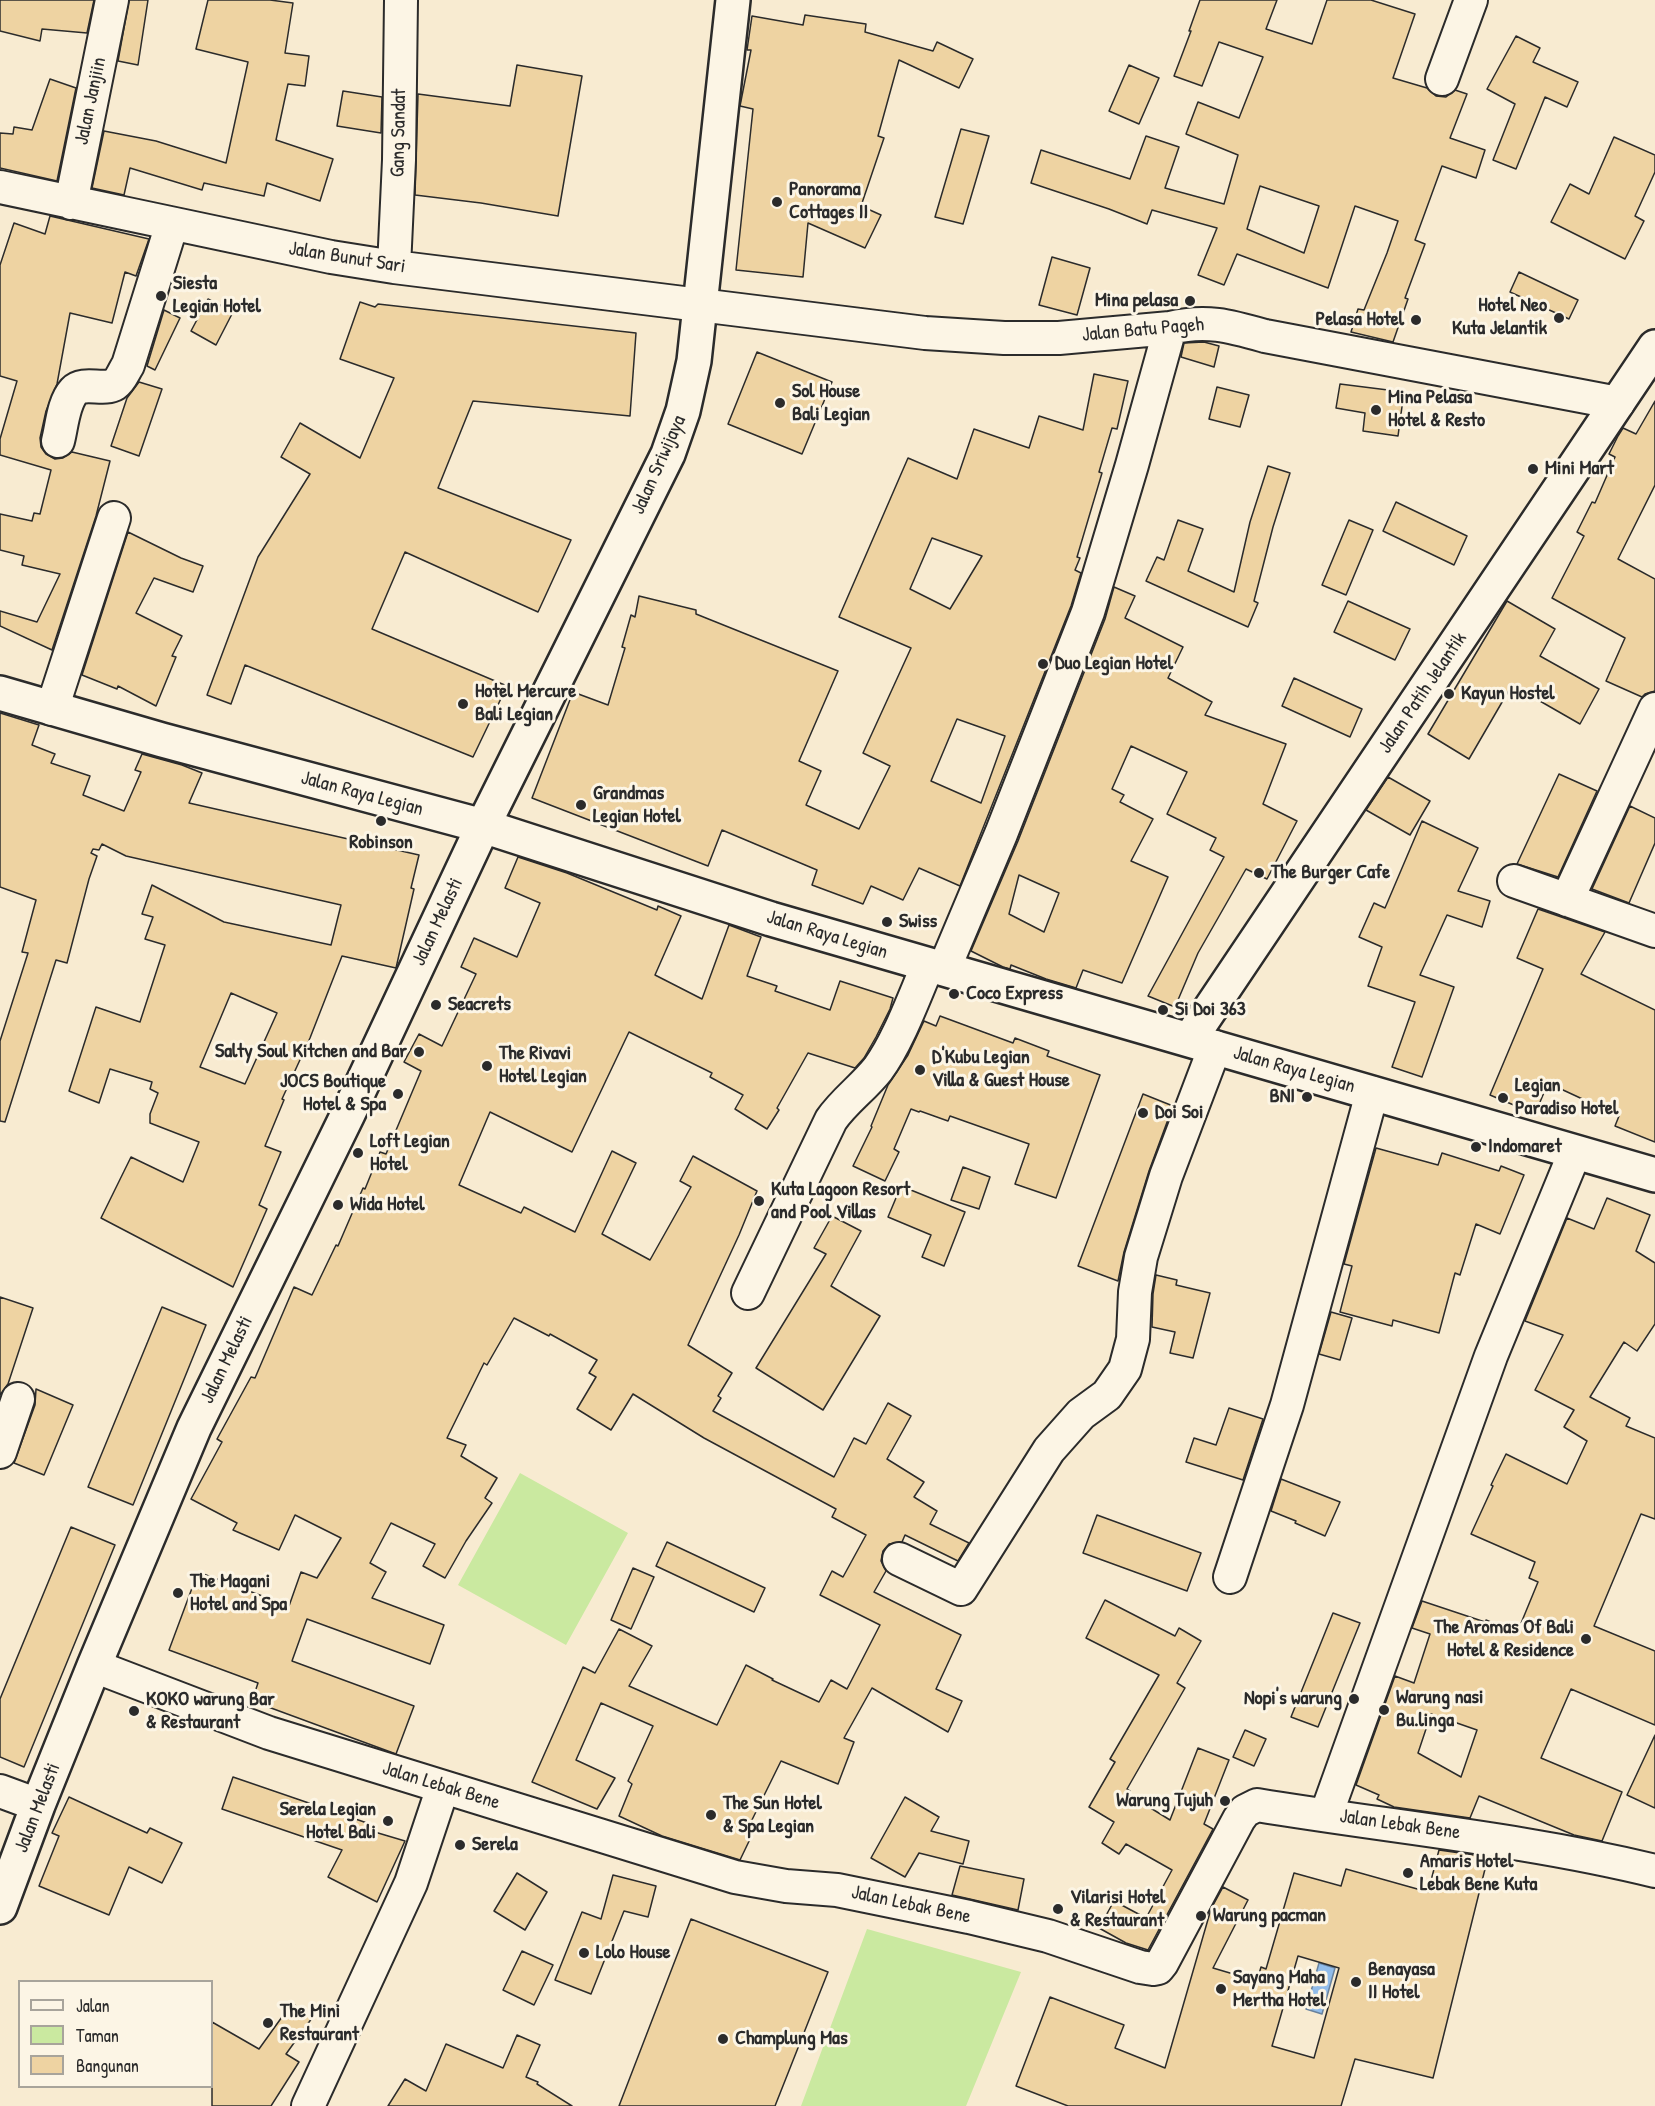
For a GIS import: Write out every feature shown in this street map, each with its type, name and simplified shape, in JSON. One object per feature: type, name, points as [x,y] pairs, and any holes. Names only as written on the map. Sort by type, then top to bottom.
[{"type":"main road","name":"Jalan Sriwijaya","points":[[483,826],[668,454],[683,411],[694,361],[733,0]]},
{"type":"main road","name":"Jalan Patih Jelantik","points":[[1203,1043],[1655,347]]},
{"type":"main road","name":"Jalan Raya Legian","points":[[0,693],[162,740],[483,826],[771,919],[1655,1175]]},
{"type":"main road","name":"Jalan Melasti","points":[[0,1907],[94,1666],[194,1428],[348,1114],[483,826]]},
{"type":"street","name":"Jalan Janjiin","points":[[71,203],[112,0]]},
{"type":"street","name":"Gang Sandat","points":[[394,267],[402,0]]},
{"type":"street","points":[[1442,80],[1471,0]]},
{"type":"street","name":"Jalan Bunut Sari","points":[[0,188],[331,257],[394,267],[699,303]]},
{"type":"street","points":[[58,441],[67,403],[73,392],[78,388],[112,386],[117,383],[128,365],[172,224]]},
{"type":"street","name":"Jalan Batu Pageh","points":[[699,303],[925,333],[1004,338],[1059,338],[1170,328],[1197,323],[1225,324],[1265,336],[1618,403]]},
{"type":"street","points":[[748,1293],[831,1120],[879,1067],[936,967],[1001,834],[1088,612],[1170,328]]},
{"type":"street","points":[[52,709],[114,518]]},
{"type":"street","points":[[1567,900],[1655,709]]},
{"type":"street","points":[[1514,881],[1655,931]]},
{"type":"street","points":[[899,1559],[961,1588],[1049,1450],[1081,1414],[1107,1395],[1125,1369],[1133,1339],[1135,1292],[1141,1257],[1203,1043]]},
{"type":"street","points":[[1230,1577],[1287,1405],[1372,1092]]},
{"type":"street","points":[[1326,1815],[1491,1356],[1575,1152]]},
{"type":"street","points":[[0,1452],[18,1398]]},
{"type":"street","name":"Jalan Lebak Bene","points":[[94,1666],[269,1733],[735,1877],[786,1886],[837,1890],[969,1917],[1048,1936],[1153,1970],[1162,1963],[1245,1811],[1257,1805],[1478,1836],[1608,1859],[1655,1871]]},
{"type":"street","points":[[308,2106],[411,1883],[443,1787]]},
{"type":"street","points":[[0,1791],[38,1805]]},
{"type":"green space","points":[[520,1473],[628,1533],[566,1645],[458,1585]]},
{"type":"green space","points":[[867,1929],[1021,1972],[966,2106],[801,2106]]},
{"type":"water","points":[[1319,1963],[1335,1968],[1322,2014],[1306,2009]]},
{"type":"building","points":[[0,0],[94,0],[87,33],[42,29],[40,41],[0,31]]},
{"type":"building","points":[[129,0],[148,0],[138,65],[118,61]]},
{"type":"building","points":[[208,0],[270,0],[293,3],[285,53],[309,56],[305,86],[288,84],[276,140],[333,159],[320,201],[267,183],[264,196],[204,183],[202,190],[130,168],[124,195],[92,188],[104,131],[156,141],[226,163],[248,62],[196,49]]},
{"type":"building","points":[[1200,0],[1277,0],[1266,29],[1312,44],[1327,0],[1371,0],[1415,14],[1393,78],[1427,88],[1436,96],[1446,97],[1455,90],[1467,94],[1450,138],[1485,150],[1476,178],[1442,166],[1415,240],[1425,244],[1405,298],[1408,299],[1393,342],[1351,332],[1358,309],[1364,310],[1398,221],[1355,206],[1328,288],[1237,254],[1224,285],[1198,275],[1217,228],[1152,210],[1147,224],[1031,183],[1041,150],[1130,179],[1146,136],[1179,147],[1165,188],[1224,204],[1238,155],[1186,134],[1198,102],[1239,118],[1263,57],[1219,42],[1202,86],[1174,76],[1191,31],[1189,31]],"holes":[[[1260,186],[1319,206],[1304,253],[1247,229]]]},
{"type":"building","points":[[805,15],[866,24],[865,32],[933,51],[937,42],[973,59],[959,88],[899,60],[878,136],[884,138],[861,206],[881,215],[865,248],[808,223],[803,277],[736,270],[753,109],[740,106],[751,50],[747,50],[752,16],[803,25]]},
{"type":"building","points":[[1516,36],[1540,48],[1533,62],[1578,82],[1567,107],[1545,97],[1516,169],[1493,160],[1515,104],[1487,89]]},
{"type":"building","points":[[517,65],[582,76],[558,216],[415,195],[418,94],[510,106]]},
{"type":"building","points":[[1129,65],[1159,78],[1139,124],[1109,111]]},
{"type":"building","points":[[50,79],[76,88],[57,181],[0,168],[0,133],[13,134],[14,127],[32,130]]},
{"type":"building","points":[[343,91],[382,97],[381,133],[337,126]]},
{"type":"building","points":[[961,129],[989,136],[963,224],[935,217]]},
{"type":"building","points":[[1614,137],[1655,155],[1655,172],[1635,216],[1644,221],[1625,259],[1551,222],[1570,184],[1589,194]]},
{"type":"building","points":[[50,216],[149,239],[136,276],[125,272],[112,323],[70,313],[57,384],[46,411],[40,438],[41,447],[46,454],[55,459],[63,458],[72,452],[110,461],[96,516],[52,650],[0,626],[0,611],[37,622],[60,574],[22,565],[24,556],[0,550],[0,514],[32,521],[34,513],[40,514],[51,470],[0,455],[0,439],[17,381],[0,376],[0,265],[14,223],[45,234]]},
{"type":"building","points":[[1052,257],[1090,268],[1077,315],[1039,305]]},
{"type":"building","points":[[1519,272],[1578,300],[1569,319],[1510,292]]},
{"type":"building","points":[[208,299],[233,312],[216,345],[191,331]]},
{"type":"building","points":[[360,302],[375,307],[378,304],[636,333],[630,416],[473,401],[438,488],[571,540],[538,612],[405,552],[372,629],[507,686],[473,757],[245,665],[231,704],[207,695],[258,557],[310,474],[281,457],[300,423],[360,458],[394,378],[340,359]]},
{"type":"building","points":[[164,310],[180,318],[155,370],[147,366]]},
{"type":"building","points":[[1204,342],[1219,346],[1214,367],[1181,357],[1184,343]]},
{"type":"building","name":"Sol House Bali Legian","points":[[757,352],[832,382],[802,454],[728,424]]},
{"type":"building","points":[[1094,374],[1128,381],[1117,429],[1112,428],[1099,472],[1102,473],[1077,557],[1080,558],[1075,570],[1081,573],[1071,606],[960,886],[919,868],[903,900],[871,886],[863,904],[812,885],[817,870],[722,830],[708,866],[532,798],[573,692],[608,705],[625,648],[622,647],[631,615],[635,617],[639,596],[696,610],[696,614],[838,671],[799,761],[821,771],[806,805],[859,829],[890,766],[863,753],[911,648],[839,617],[908,458],[957,479],[974,429],[1029,448],[1039,416],[1083,430]],"holes":[[[932,538],[982,556],[950,609],[910,589]],[[957,719],[1005,736],[981,803],[931,781]]]},
{"type":"building","points":[[139,382],[162,389],[139,456],[111,446],[127,398]]},
{"type":"building","name":"Mina Pelasa Hotel & Resto","points":[[1340,384],[1404,392],[1398,436],[1363,431],[1365,413],[1336,408]]},
{"type":"building","points":[[1217,387],[1249,395],[1240,427],[1209,419]]},
{"type":"building","points":[[1655,401],[1655,485],[1618,559],[1655,579],[1655,691],[1642,697],[1606,681],[1625,638],[1552,598],[1584,536],[1577,532],[1592,502],[1595,503],[1615,457],[1609,454],[1618,436],[1623,428],[1636,434]]},
{"type":"building","points":[[1268,466],[1290,473],[1254,601],[1258,603],[1248,627],[1146,581],[1157,557],[1164,560],[1178,520],[1203,529],[1188,571],[1234,592],[1250,522]]},
{"type":"building","points":[[1396,502],[1467,536],[1454,565],[1383,531]]},
{"type":"building","points":[[1349,520],[1373,530],[1346,595],[1322,585]]},
{"type":"building","points":[[128,532],[203,566],[193,592],[154,578],[136,613],[182,636],[172,656],[176,657],[156,706],[118,686],[117,689],[82,675]]},
{"type":"building","points":[[1114,587],[1135,596],[1125,618],[1183,647],[1168,678],[1212,702],[1205,715],[1286,744],[1263,804],[1297,821],[1267,879],[1246,869],[1198,953],[1175,1007],[1148,996],[1224,857],[1210,850],[1216,838],[1167,814],[1187,772],[1131,746],[1112,789],[1124,795],[1120,802],[1153,819],[1131,861],[1168,877],[1122,983],[1083,970],[1076,988],[1011,965],[1010,969],[1003,967],[971,951],[1018,841],[1105,619]],"holes":[[[1019,875],[1059,893],[1044,932],[1009,914]]]},
{"type":"building","points":[[1348,601],[1410,629],[1395,660],[1334,632]]},
{"type":"building","points":[[1507,601],[1555,629],[1540,656],[1599,689],[1580,724],[1512,685],[1469,759],[1428,734]]},
{"type":"building","points":[[1294,678],[1362,709],[1350,737],[1282,706]]},
{"type":"building","points":[[0,713],[39,725],[32,745],[55,754],[51,763],[90,776],[83,795],[124,811],[141,772],[135,770],[142,754],[202,773],[189,803],[419,855],[411,888],[414,889],[396,968],[342,956],[310,1038],[282,1099],[284,1100],[265,1146],[281,1152],[259,1205],[267,1209],[233,1287],[101,1218],[131,1157],[183,1182],[199,1142],[150,1123],[150,1114],[158,1093],[150,1089],[152,1082],[110,1069],[99,1103],[69,1091],[96,1007],[140,1022],[165,945],[145,939],[153,917],[142,914],[152,885],[224,922],[331,945],[341,905],[126,856],[102,844],[99,850],[93,849],[91,853],[97,856],[67,963],[56,960],[5,1122],[0,1121],[0,1041],[28,953],[22,952],[36,900],[0,887]],"holes":[[[231,993],[277,1013],[245,1084],[200,1067]]]},
{"type":"building","points":[[1559,774],[1597,791],[1558,877],[1517,864]]},
{"type":"building","points":[[1388,777],[1430,801],[1410,835],[1366,810]]},
{"type":"building","points":[[1630,806],[1655,818],[1655,843],[1629,903],[1592,889]]},
{"type":"building","points":[[1422,821],[1478,848],[1458,891],[1490,901],[1482,927],[1447,915],[1420,975],[1454,987],[1422,1077],[1392,1067],[1415,1002],[1368,986],[1382,947],[1359,937],[1374,903],[1385,908]]},
{"type":"building","points":[[518,857],[567,873],[657,910],[658,906],[681,916],[655,975],[702,999],[729,925],[761,937],[747,976],[777,986],[775,991],[830,1010],[840,981],[893,998],[876,1037],[864,1058],[855,1068],[808,1053],[767,1129],[735,1109],[743,1095],[710,1077],[712,1073],[629,1032],[572,1152],[490,1112],[459,1185],[521,1213],[524,1207],[575,1232],[612,1151],[636,1163],[602,1234],[650,1260],[691,1187],[680,1181],[693,1156],[757,1191],[688,1345],[732,1373],[718,1396],[721,1398],[713,1411],[834,1477],[854,1438],[866,1444],[888,1403],[911,1416],[887,1459],[924,1482],[914,1497],[937,1511],[930,1524],[969,1543],[958,1561],[905,1535],[902,1542],[889,1544],[883,1551],[881,1561],[886,1571],[874,1592],[961,1635],[936,1689],[962,1701],[948,1732],[872,1688],[844,1738],[854,1742],[838,1784],[781,1761],[746,1832],[752,1835],[740,1860],[662,1836],[619,1816],[632,1784],[628,1781],[653,1726],[601,1703],[576,1760],[615,1778],[597,1809],[532,1782],[583,1667],[595,1673],[619,1629],[652,1646],[629,1686],[717,1725],[746,1665],[819,1702],[831,1680],[847,1689],[880,1625],[820,1595],[832,1571],[843,1577],[866,1535],[832,1517],[836,1509],[704,1438],[633,1394],[611,1430],[577,1409],[596,1377],[589,1373],[597,1360],[550,1334],[549,1336],[514,1318],[487,1365],[484,1363],[447,1438],[466,1445],[461,1456],[497,1478],[485,1498],[492,1503],[466,1541],[445,1578],[423,1566],[435,1544],[391,1523],[370,1563],[386,1572],[372,1598],[444,1625],[430,1664],[307,1619],[292,1661],[414,1706],[396,1754],[252,1701],[258,1683],[169,1650],[198,1572],[289,1606],[301,1572],[317,1578],[341,1538],[295,1515],[279,1550],[233,1530],[237,1523],[191,1499],[222,1442],[217,1439],[251,1377],[255,1378],[294,1287],[312,1295],[336,1245],[338,1246],[380,1152],[386,1154],[421,1071],[404,1062],[419,1034],[442,1046],[476,974],[461,967],[474,938],[517,957],[540,903],[505,888]]},
{"type":"building","points":[[1538,909],[1605,932],[1581,974],[1655,1010],[1655,1142],[1615,1126],[1619,1116],[1548,1083],[1535,1114],[1490,1095],[1543,969],[1517,958]]},
{"type":"building","points":[[940,1016],[1013,1043],[1015,1038],[1049,1051],[1047,1056],[1100,1075],[1056,1198],[1015,1184],[1029,1144],[950,1116],[948,1121],[911,1109],[894,1149],[899,1152],[885,1181],[853,1166],[872,1127],[888,1085],[908,1055],[924,1021],[936,1026]]},
{"type":"building","points":[[1143,1094],[1173,1106],[1149,1171],[1124,1252],[1118,1281],[1078,1266]]},
{"type":"building","points":[[1376,1148],[1438,1165],[1442,1153],[1499,1171],[1501,1166],[1524,1175],[1500,1234],[1476,1224],[1460,1275],[1455,1273],[1439,1333],[1393,1320],[1392,1326],[1340,1312],[1352,1266],[1344,1264]]},
{"type":"building","points":[[963,1167],[990,1177],[979,1209],[951,1200]]},
{"type":"building","points":[[901,1186],[965,1212],[944,1266],[922,1257],[931,1235],[888,1217]]},
{"type":"building","points":[[1607,1198],[1650,1215],[1636,1251],[1655,1263],[1655,1324],[1637,1351],[1624,1342],[1590,1397],[1630,1418],[1626,1426],[1655,1438],[1655,1519],[1641,1514],[1594,1626],[1655,1651],[1655,1725],[1571,1689],[1541,1758],[1622,1792],[1602,1841],[1574,1835],[1479,1796],[1470,1818],[1394,1807],[1377,1799],[1379,1795],[1356,1785],[1395,1676],[1414,1683],[1430,1634],[1412,1628],[1422,1601],[1485,1622],[1486,1620],[1517,1633],[1538,1582],[1529,1578],[1535,1562],[1471,1534],[1506,1454],[1567,1484],[1587,1441],[1564,1427],[1574,1410],[1535,1390],[1563,1335],[1525,1321],[1567,1218],[1594,1229]],"holes":[[[1431,1714],[1477,1730],[1461,1777],[1418,1753]]]},
{"type":"building","points":[[832,1216],[861,1231],[831,1286],[880,1316],[823,1410],[756,1368],[826,1254],[814,1248]]},
{"type":"building","points":[[1156,1275],[1177,1280],[1176,1285],[1210,1293],[1193,1358],[1170,1353],[1175,1332],[1152,1327]]},
{"type":"building","points":[[0,1297],[33,1308],[8,1384],[0,1395]]},
{"type":"building","points":[[162,1307],[206,1325],[133,1505],[88,1487]]},
{"type":"building","points":[[1331,1312],[1352,1318],[1340,1360],[1319,1354]]},
{"type":"building","points":[[36,1389],[73,1405],[44,1475],[14,1463],[35,1405]]},
{"type":"building","points":[[1229,1408],[1263,1419],[1243,1480],[1186,1462],[1194,1438],[1216,1445]]},
{"type":"building","points":[[1281,1479],[1340,1502],[1325,1536],[1271,1511]]},
{"type":"building","points":[[1097,1515],[1201,1553],[1187,1591],[1083,1553]]},
{"type":"building","points":[[71,1527],[115,1545],[24,1767],[0,1757],[0,1699]]},
{"type":"building","points":[[667,1542],[765,1588],[754,1612],[656,1566]]},
{"type":"building","points":[[633,1568],[654,1577],[631,1629],[611,1620]]},
{"type":"building","points":[[1105,1600],[1175,1636],[1179,1628],[1201,1641],[1177,1683],[1185,1688],[1127,1789],[1130,1791],[1128,1794],[1170,1820],[1198,1748],[1229,1760],[1204,1824],[1213,1829],[1148,1950],[1126,1943],[1099,1928],[1114,1901],[1146,1918],[1172,1870],[1126,1844],[1119,1854],[1102,1843],[1114,1822],[1089,1807],[1115,1762],[1110,1759],[1159,1675],[1086,1638]]},
{"type":"building","points":[[1333,1613],[1360,1623],[1318,1727],[1291,1717]]},
{"type":"building","points":[[1245,1730],[1266,1739],[1254,1766],[1233,1757]]},
{"type":"building","points":[[1655,1735],[1655,1808],[1627,1795]]},
{"type":"building","points":[[233,1777],[370,1824],[368,1830],[405,1841],[377,1902],[328,1877],[342,1850],[222,1809]]},
{"type":"building","points":[[69,1797],[147,1833],[150,1828],[182,1843],[162,1883],[129,1867],[109,1915],[39,1886],[59,1836],[52,1833]]},
{"type":"building","points":[[905,1797],[939,1817],[931,1831],[969,1841],[963,1864],[919,1853],[905,1877],[871,1858]]},
{"type":"building","points":[[1439,1850],[1488,1857],[1433,2078],[1355,2059],[1341,2106],[1068,2106],[1016,2086],[1050,1997],[1124,2025],[1115,2048],[1165,2068],[1211,1909],[1223,1887],[1248,1900],[1213,1968],[1257,1981],[1261,1967],[1266,1969],[1294,1873],[1341,1886],[1346,1869],[1428,1892]],"holes":[[[1298,1956],[1339,1968],[1314,2058],[1272,2046]]]},
{"type":"building","points":[[960,1866],[1024,1879],[1018,1910],[952,1895]]},
{"type":"building","points":[[517,1873],[547,1892],[525,1930],[494,1911]]},
{"type":"building","points":[[613,1875],[656,1886],[648,1917],[624,1911],[591,1994],[555,1980],[582,1912],[601,1919]]},
{"type":"building","name":"Champlung Mas","points":[[691,1919],[828,1972],[775,2106],[619,2106]]},
{"type":"building","points":[[522,1951],[553,1965],[534,2005],[503,1990]]},
{"type":"building","points":[[292,2003],[312,2018],[286,2054],[299,2062],[271,2106],[212,2106],[213,2023],[259,2049]]},
{"type":"building","points":[[517,2035],[540,2045],[526,2077],[538,2082],[537,2084],[572,2106],[388,2106],[405,2079],[426,2091],[446,2044],[503,2068]]},
{"type":"place","name":"Panorama Cottages II","points":[[777,202]]},
{"type":"place","name":"Siesta Legian Hotel","points":[[161,296]]},
{"type":"place","name":"Mina pelasa","points":[[1190,301]]},
{"type":"place","name":"Hotel Neo Kuta Jelantik","points":[[1559,318]]},
{"type":"place","name":"Pelasa Hotel","points":[[1416,320]]},
{"type":"place","name":"Sol House Bali Legian","points":[[780,403]]},
{"type":"place","name":"Mina Pelasa Hotel & Resto","points":[[1376,410]]},
{"type":"place","name":"Mini Mart","points":[[1533,469]]},
{"type":"place","name":"Duo Legian Hotel","points":[[1043,664]]},
{"type":"place","name":"Kayun Hostel","points":[[1449,694]]},
{"type":"place","name":"Hotel Mercure Bali Legian","points":[[463,704]]},
{"type":"place","name":"Grandmas Legian Hotel","points":[[581,805]]},
{"type":"place","name":"Robinson","points":[[381,821]]},
{"type":"place","name":"The Burger Cafe","points":[[1259,873]]},
{"type":"place","name":"Swiss","points":[[887,922]]},
{"type":"place","name":"Coco Express","points":[[954,994]]},
{"type":"place","name":"Seacrets","points":[[436,1005]]},
{"type":"place","name":"Si Doi 363","points":[[1163,1010]]},
{"type":"place","name":"Salty Soul Kitchen and Bar","points":[[419,1052]]},
{"type":"place","name":"The Rivavi Hotel Legian","points":[[487,1066]]},
{"type":"place","name":"D'Kubu Legian Villa & Guest House","points":[[920,1070]]},
{"type":"place","name":"JOCS Boutique Hotel & Spa","points":[[398,1094]]},
{"type":"place","name":"BNI","points":[[1307,1097]]},
{"type":"place","name":"Legian Paradiso Hotel","points":[[1503,1098]]},
{"type":"place","name":"Doi Soi","points":[[1143,1113]]},
{"type":"place","name":"Indomaret","points":[[1476,1147]]},
{"type":"place","name":"Loft Legian Hotel","points":[[358,1153]]},
{"type":"place","name":"Kuta Lagoon Resort and Pool Villas","points":[[759,1201]]},
{"type":"place","name":"Wida Hotel","points":[[338,1205]]},
{"type":"place","name":"The Magani Hotel and Spa","points":[[178,1593]]},
{"type":"place","name":"The Aromas Of Bali Hotel & Residence","points":[[1586,1639]]},
{"type":"place","name":"Nopi's warung","points":[[1354,1699]]},
{"type":"place","name":"Warung nasi Bu.linga","points":[[1384,1710]]},
{"type":"place","name":"KOKO warung Bar & Restaurant","points":[[134,1711]]},
{"type":"place","name":"Warung Tujuh","points":[[1225,1801]]},
{"type":"place","name":"The Sun Hotel & Spa Legian","points":[[711,1815]]},
{"type":"place","name":"Serela Legian Hotel Bali","points":[[388,1821]]},
{"type":"place","name":"Serela","points":[[460,1845]]},
{"type":"place","name":"Amaris Hotel Lebak Bene Kuta","points":[[1408,1873]]},
{"type":"place","name":"Vilarisi Hotel & Restaurant","points":[[1058,1909]]},
{"type":"place","name":"Warung pacman","points":[[1201,1916]]},
{"type":"place","name":"Lolo House","points":[[584,1953]]},
{"type":"place","name":"Benayasa II Hotel","points":[[1356,1982]]},
{"type":"place","name":"Sayang Maha Mertha Hotel","points":[[1221,1989]]},
{"type":"place","name":"The Mini Restaurant","points":[[268,2023]]},
{"type":"place","name":"Champlung Mas","points":[[723,2039]]}]
